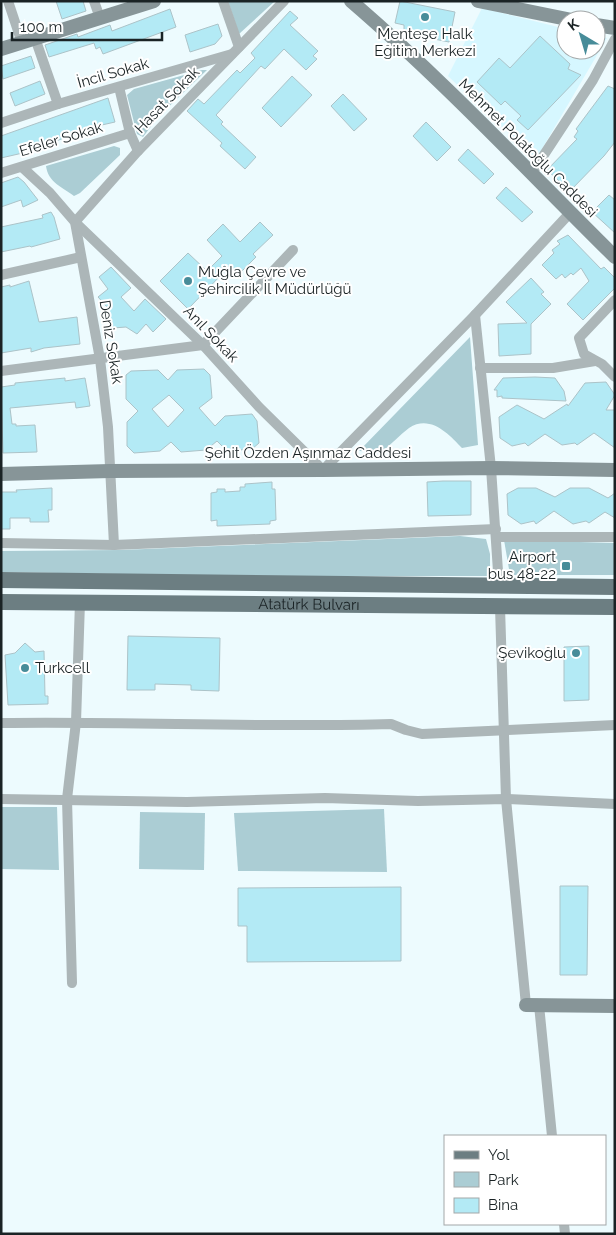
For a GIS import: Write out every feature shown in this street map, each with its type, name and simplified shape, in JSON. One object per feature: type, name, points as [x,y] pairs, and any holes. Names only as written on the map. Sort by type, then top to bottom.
[{"type":"main road","name":"Atatürk Bulvarı","points":[[1,580],[615,587]]},
{"type":"main road","points":[[499,586],[500,607]]},
{"type":"main road","name":"Atatürk Bulvarı","points":[[1,602],[615,607]]},
{"type":"street","points":[[8,1],[22,43]]},
{"type":"street","points":[[94,1],[100,18]]},
{"type":"street","points":[[1,49],[154,1]]},
{"type":"street","points":[[224,1],[236,51]]},
{"type":"street","name":"Hasat Sokak","points":[[75,222],[138,151],[284,1]]},
{"type":"street","name":"Mehmet Polatoğlu Caddesi","points":[[350,1],[390,35],[494,134],[615,257]]},
{"type":"street","points":[[478,1],[556,17]]},
{"type":"street","points":[[35,38],[58,104]]},
{"type":"street","points":[[532,173],[593,80],[615,39]]},
{"type":"street","name":"İncil Sokak","points":[[1,123],[236,51]]},
{"type":"street","points":[[119,87],[130,133],[138,151]]},
{"type":"street","name":"Efeler Sokak","points":[[1,173],[130,133]]},
{"type":"street","points":[[22,167],[50,193],[75,222]]},
{"type":"street","points":[[323,470],[475,315],[570,213]]},
{"type":"street","name":"Deniz Sokak","points":[[75,222],[100,359],[108,427],[114,545]]},
{"type":"street","name":"Anıl Sokak","points":[[75,222],[203,345],[259,407],[323,470]]},
{"type":"street","points":[[1,372],[203,345],[293,250]]},
{"type":"street","points":[[1,274],[81,257]]},
{"type":"street","points":[[615,300],[579,338],[584,354],[602,364],[615,377]]},
{"type":"street","points":[[475,315],[496,533],[499,586]]},
{"type":"street","points":[[480,368],[553,368],[595,360]]},
{"type":"street","name":"Şehit Özden Aşınmaz Caddesi","points":[[1,474],[110,471],[490,468],[615,470]]},
{"type":"street","points":[[1,543],[114,545],[496,533],[615,537]]},
{"type":"street","points":[[72,983],[67,799],[76,722],[80,602]]},
{"type":"street","points":[[500,607],[506,799],[532,1005],[552,1135]]},
{"type":"street","points":[[1,723],[76,722],[242,726],[391,724],[422,734],[615,725]]},
{"type":"street","points":[[1,799],[187,802],[324,798],[418,801],[506,799],[615,804]]},
{"type":"street","points":[[532,1005],[615,1006]]},
{"type":"shaded area","points":[[482,8],[556,26],[556,60],[594,60],[536,159],[448,76]]},
{"type":"green space","points":[[228,1],[275,1],[239,34]]},
{"type":"green space","points":[[207,70],[158,117],[143,137],[137,134],[127,95],[134,89]]},
{"type":"green space","points":[[114,146],[120,148],[120,155],[80,193],[74,196],[56,184],[47,172],[46,166]]},
{"type":"green space","points":[[470,337],[478,445],[462,448],[445,432],[432,424],[424,423],[409,428],[382,452],[359,451]]},
{"type":"green space","points":[[460,536],[486,539],[490,554],[490,576],[233,576],[1,572],[1,551],[121,550]]},
{"type":"green space","points":[[504,540],[615,543],[615,575],[510,575]]},
{"type":"green space","points":[[1,807],[57,807],[59,870],[1,869]]},
{"type":"green space","points":[[384,809],[387,872],[238,871],[234,813]]},
{"type":"green space","points":[[140,812],[205,813],[204,870],[139,869]]},
{"type":"building","points":[[56,1],[83,1],[86,11],[62,19]]},
{"type":"building","name":"Menteşe Halk Eğitim Merkezi","points":[[400,1],[455,12],[449,42],[404,33],[404,25],[395,23]]},
{"type":"building","points":[[170,9],[176,27],[103,54],[100,47],[96,49],[94,43],[49,57],[45,45],[77,34],[78,37],[110,25],[112,31]]},
{"type":"building","points":[[290,11],[298,18],[290,25],[318,51],[313,56],[317,59],[306,70],[284,49],[265,69],[261,66],[216,115],[223,122],[221,124],[256,157],[245,169],[220,146],[222,143],[187,111],[198,99],[204,104],[237,70],[240,73],[255,58],[251,53]]},
{"type":"building","points":[[218,24],[222,36],[215,44],[190,52],[185,35]]},
{"type":"building","points":[[540,36],[556,51],[556,60],[566,60],[570,64],[568,69],[581,75],[528,130],[517,120],[521,116],[505,101],[501,105],[477,82],[499,58],[510,68]]},
{"type":"building","points":[[31,56],[35,68],[3,79],[1,66]]},
{"type":"building","points":[[292,76],[312,95],[281,127],[262,108]]},
{"type":"building","points":[[40,81],[45,94],[15,106],[10,93]]},
{"type":"building","points":[[608,86],[615,89],[615,142],[570,191],[547,170],[577,139],[574,137],[578,131],[576,129]]},
{"type":"building","points":[[343,94],[367,119],[354,131],[331,106]]},
{"type":"building","points":[[108,98],[115,122],[93,127],[27,152],[1,158],[1,136]]},
{"type":"building","points":[[426,122],[451,147],[437,161],[413,136]]},
{"type":"building","points":[[468,149],[494,174],[484,184],[458,160]]},
{"type":"building","points":[[18,177],[38,200],[23,207],[21,200],[1,207],[1,183]]},
{"type":"building","points":[[506,187],[533,212],[522,222],[496,198]]},
{"type":"building","points":[[609,195],[615,200],[615,233],[592,212]]},
{"type":"building","points":[[51,212],[60,239],[31,247],[1,252],[1,227],[43,218],[42,215]]},
{"type":"building","points":[[260,222],[273,235],[253,254],[256,257],[241,272],[237,268],[231,274],[226,270],[188,309],[160,281],[188,253],[207,271],[222,256],[207,240],[223,224],[240,242]]},
{"type":"building","points":[[568,235],[601,269],[604,267],[615,278],[615,288],[583,320],[567,304],[589,281],[581,268],[573,275],[571,273],[565,278],[562,274],[556,279],[542,265],[554,253],[552,250],[560,244],[557,241]]},
{"type":"building","points":[[111,267],[131,288],[121,297],[134,311],[145,299],[166,319],[153,332],[146,324],[137,334],[126,327],[113,328],[104,318],[104,311],[108,308],[98,297],[108,289],[99,277]]},
{"type":"building","points":[[531,278],[544,292],[541,294],[551,304],[531,324],[531,354],[499,356],[498,324],[527,323],[506,302]]},
{"type":"building","points":[[29,281],[39,322],[77,317],[80,344],[44,348],[31,352],[31,348],[1,353],[1,287],[10,285],[10,287]]},
{"type":"building","points":[[204,369],[210,375],[212,398],[199,408],[215,426],[225,416],[252,414],[257,421],[259,443],[252,449],[227,451],[217,441],[206,450],[181,452],[171,442],[160,451],[134,453],[127,446],[127,422],[138,411],[126,399],[126,375],[131,371],[158,370],[168,380],[177,370]],"holes":[[[169,395],[184,410],[168,427],[152,409]]]},
{"type":"building","points":[[65,378],[65,381],[85,378],[90,406],[76,408],[75,402],[10,408],[12,424],[16,424],[16,426],[35,425],[37,452],[3,453],[1,387],[15,385],[15,383]]},
{"type":"building","points":[[503,378],[555,378],[564,391],[566,401],[502,398],[502,396],[497,397],[497,390],[494,390]]},
{"type":"building","points":[[606,382],[615,395],[606,410],[615,410],[615,448],[594,433],[577,445],[575,443],[562,445],[545,434],[528,446],[525,443],[512,446],[500,438],[499,417],[517,405],[544,419],[567,404],[568,406],[585,383]]},
{"type":"building","points":[[471,481],[471,515],[428,516],[427,482]]},
{"type":"building","points":[[272,482],[272,489],[275,489],[276,520],[270,521],[270,524],[217,526],[217,520],[211,521],[211,493],[217,492],[217,489],[225,489],[225,492],[240,491],[240,487],[245,487],[245,484]]},
{"type":"building","points":[[52,488],[52,510],[48,510],[49,522],[30,522],[30,518],[10,518],[10,529],[1,529],[1,492]]},
{"type":"building","points":[[518,488],[536,488],[555,497],[570,488],[589,488],[608,498],[615,493],[615,518],[605,512],[589,523],[586,521],[573,524],[554,511],[536,524],[534,521],[521,524],[508,515],[507,494]]},
{"type":"building","points":[[128,636],[220,638],[219,691],[191,690],[191,685],[155,684],[155,690],[127,690]]},
{"type":"building","name":"Turkcell","points":[[25,643],[35,652],[44,651],[45,696],[48,696],[48,704],[8,705],[5,655],[15,653]]},
{"type":"building","points":[[589,646],[589,700],[564,701],[564,647]]},
{"type":"building","points":[[560,886],[588,886],[587,975],[560,975]]},
{"type":"building","points":[[401,887],[401,961],[247,962],[247,926],[238,926],[238,888]]},
{"type":"place","name":"Menteşe Halk Eğitim Merkezi","points":[[425,17]]},
{"type":"place","name":"Muğla Çevre ve Şehircilik İl Müdürlüğü","points":[[188,281]]},
{"type":"place","name":"Airport bus 48-22","points":[[566,566]]},
{"type":"place","name":"Şevikoğlu","points":[[576,653]]},
{"type":"place","name":"Turkcell","points":[[25,668]]}]
